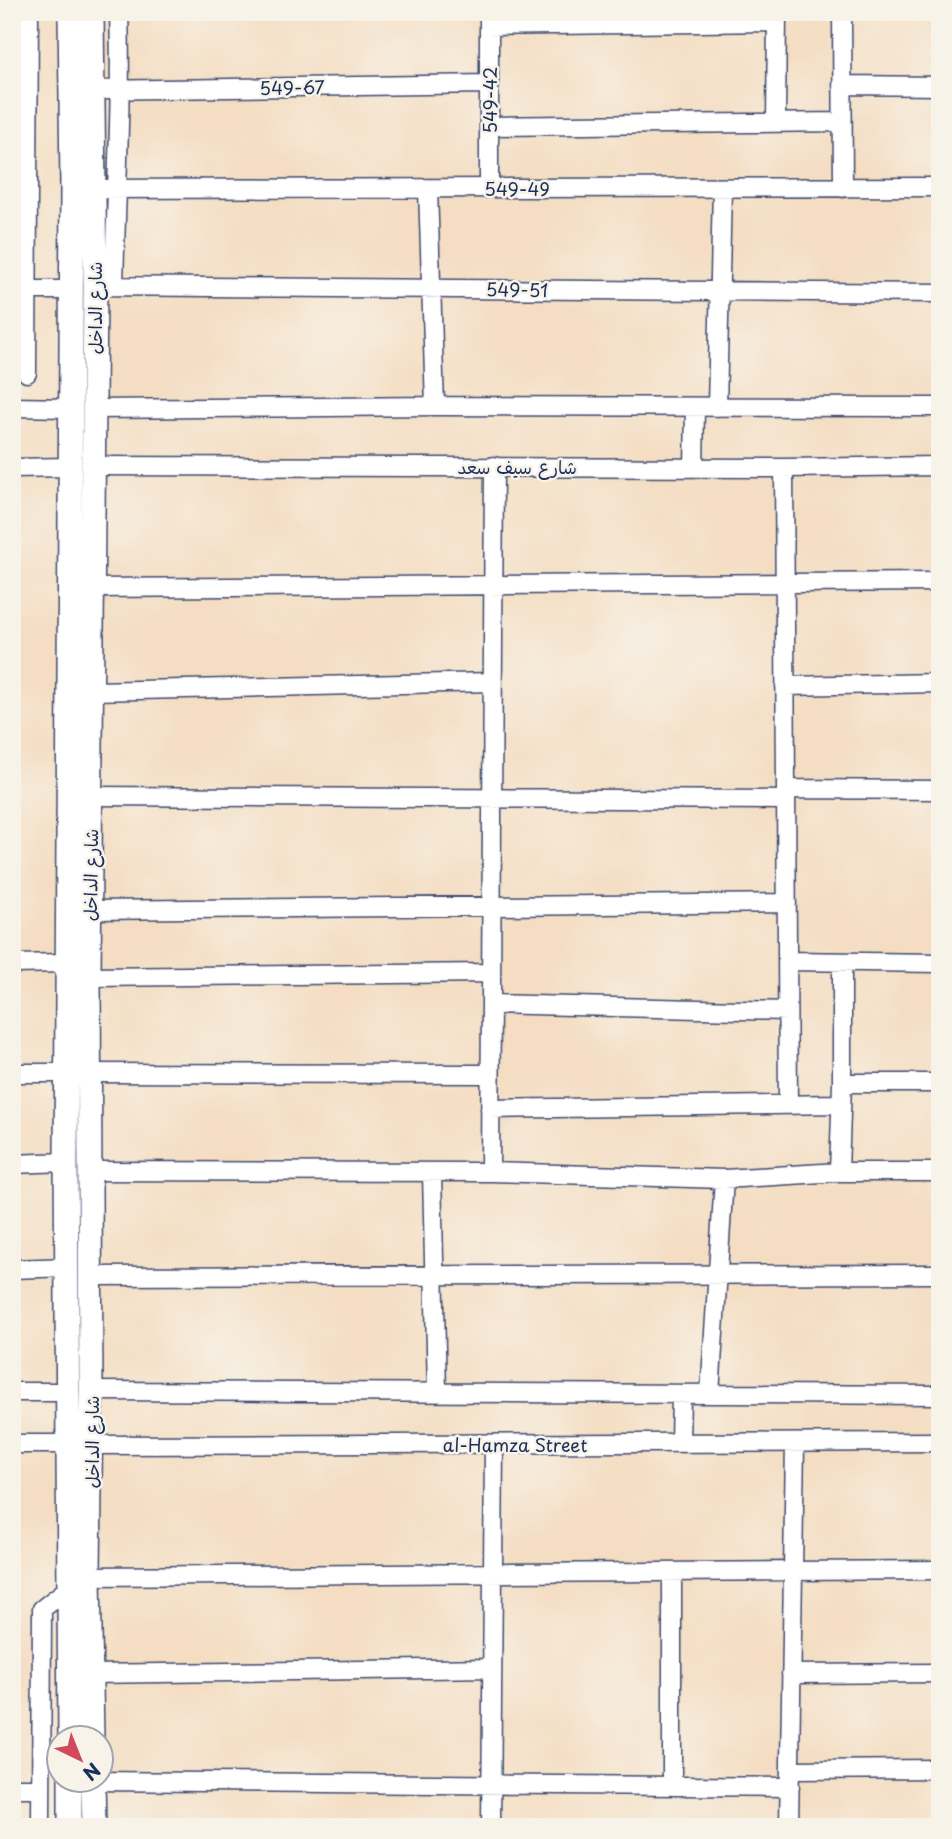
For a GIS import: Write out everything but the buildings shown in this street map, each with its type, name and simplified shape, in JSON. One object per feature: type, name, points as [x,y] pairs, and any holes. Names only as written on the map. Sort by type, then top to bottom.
[{"type":"main road","name":"شارع الداخل","points":[[70,12],[72,88],[68,963],[89,1171],[79,1272],[80,1581],[71,1724]]},
{"type":"main road","name":"شارع الداخل","points":[[79,1272],[66,1162],[89,977],[94,410],[105,286],[105,189],[94,90],[92,12]]},
{"type":"main road","name":"شارع الداخل","points":[[80,1581],[91,1674],[92,1724]]},
{"type":"main road","points":[[70,1827],[81,1794]]},
{"type":"main road","points":[[88,1794],[94,1827]]},
{"type":"street","points":[[27,373],[20,290],[20,188],[21,88],[29,12]]},
{"type":"street","points":[[105,189],[121,90],[119,12]]},
{"type":"street","points":[[842,12],[843,188]]},
{"type":"street","points":[[489,19],[777,17],[776,123]]},
{"type":"street","name":"549-42","points":[[489,19],[489,188]]},
{"type":"street","name":"549-67","points":[[94,90],[489,84]]},
{"type":"street","points":[[842,85],[940,86]]},
{"type":"street","points":[[489,126],[842,122]]},
{"type":"street","name":"549-49","points":[[105,189],[940,187]]},
{"type":"street","points":[[428,188],[435,406]]},
{"type":"street","points":[[717,407],[723,188]]},
{"type":"street","name":"549-51","points":[[105,286],[940,293]]},
{"type":"street","points":[[20,290],[71,290]]},
{"type":"street","points":[[94,410],[435,406],[940,407]]},
{"type":"street","points":[[12,407],[69,408]]},
{"type":"street","points":[[694,468],[695,407]]},
{"type":"street","name":"شارع سيف سعد","points":[[93,466],[940,466]]},
{"type":"street","points":[[490,1172],[494,466]]},
{"type":"street","points":[[12,468],[70,467]]},
{"type":"street","points":[[784,468],[788,1104]]},
{"type":"street","points":[[92,589],[940,582]]},
{"type":"street","points":[[92,691],[493,682]]},
{"type":"street","points":[[785,686],[940,683]]},
{"type":"street","points":[[92,796],[492,799],[940,790]]},
{"type":"street","points":[[90,910],[787,903]]},
{"type":"street","points":[[787,961],[940,963]]},
{"type":"street","points":[[839,1172],[842,962]]},
{"type":"street","points":[[12,964],[68,963]]},
{"type":"street","points":[[89,977],[491,973]]},
{"type":"street","points":[[491,1004],[788,1011]]},
{"type":"street","points":[[12,1073],[490,1074]]},
{"type":"street","points":[[842,1083],[940,1083]]},
{"type":"street","points":[[490,1109],[841,1104]]},
{"type":"street","points":[[12,1164],[66,1162]]},
{"type":"street","points":[[89,1171],[490,1172],[724,1179],[839,1172],[940,1172]]},
{"type":"street","points":[[432,1172],[437,1392]]},
{"type":"street","points":[[710,1394],[724,1179]]},
{"type":"street","points":[[12,1269],[435,1275],[940,1274]]},
{"type":"street","points":[[12,1392],[940,1395]]},
{"type":"street","points":[[680,1443],[681,1394]]},
{"type":"street","points":[[789,1827],[795,1443]]},
{"type":"street","name":"al-Hamza Street","points":[[12,1444],[940,1443]]},
{"type":"street","points":[[491,1827],[494,1444]]},
{"type":"street","points":[[41,1827],[42,1609],[80,1581],[493,1573],[940,1570]]},
{"type":"street","points":[[672,1572],[672,1786]]},
{"type":"street","points":[[91,1674],[492,1668]]},
{"type":"street","points":[[791,1674],[940,1672]]},
{"type":"street","points":[[116,1780],[672,1786],[940,1769]]},
{"type":"street","points":[[12,1788],[41,1788]]}]
